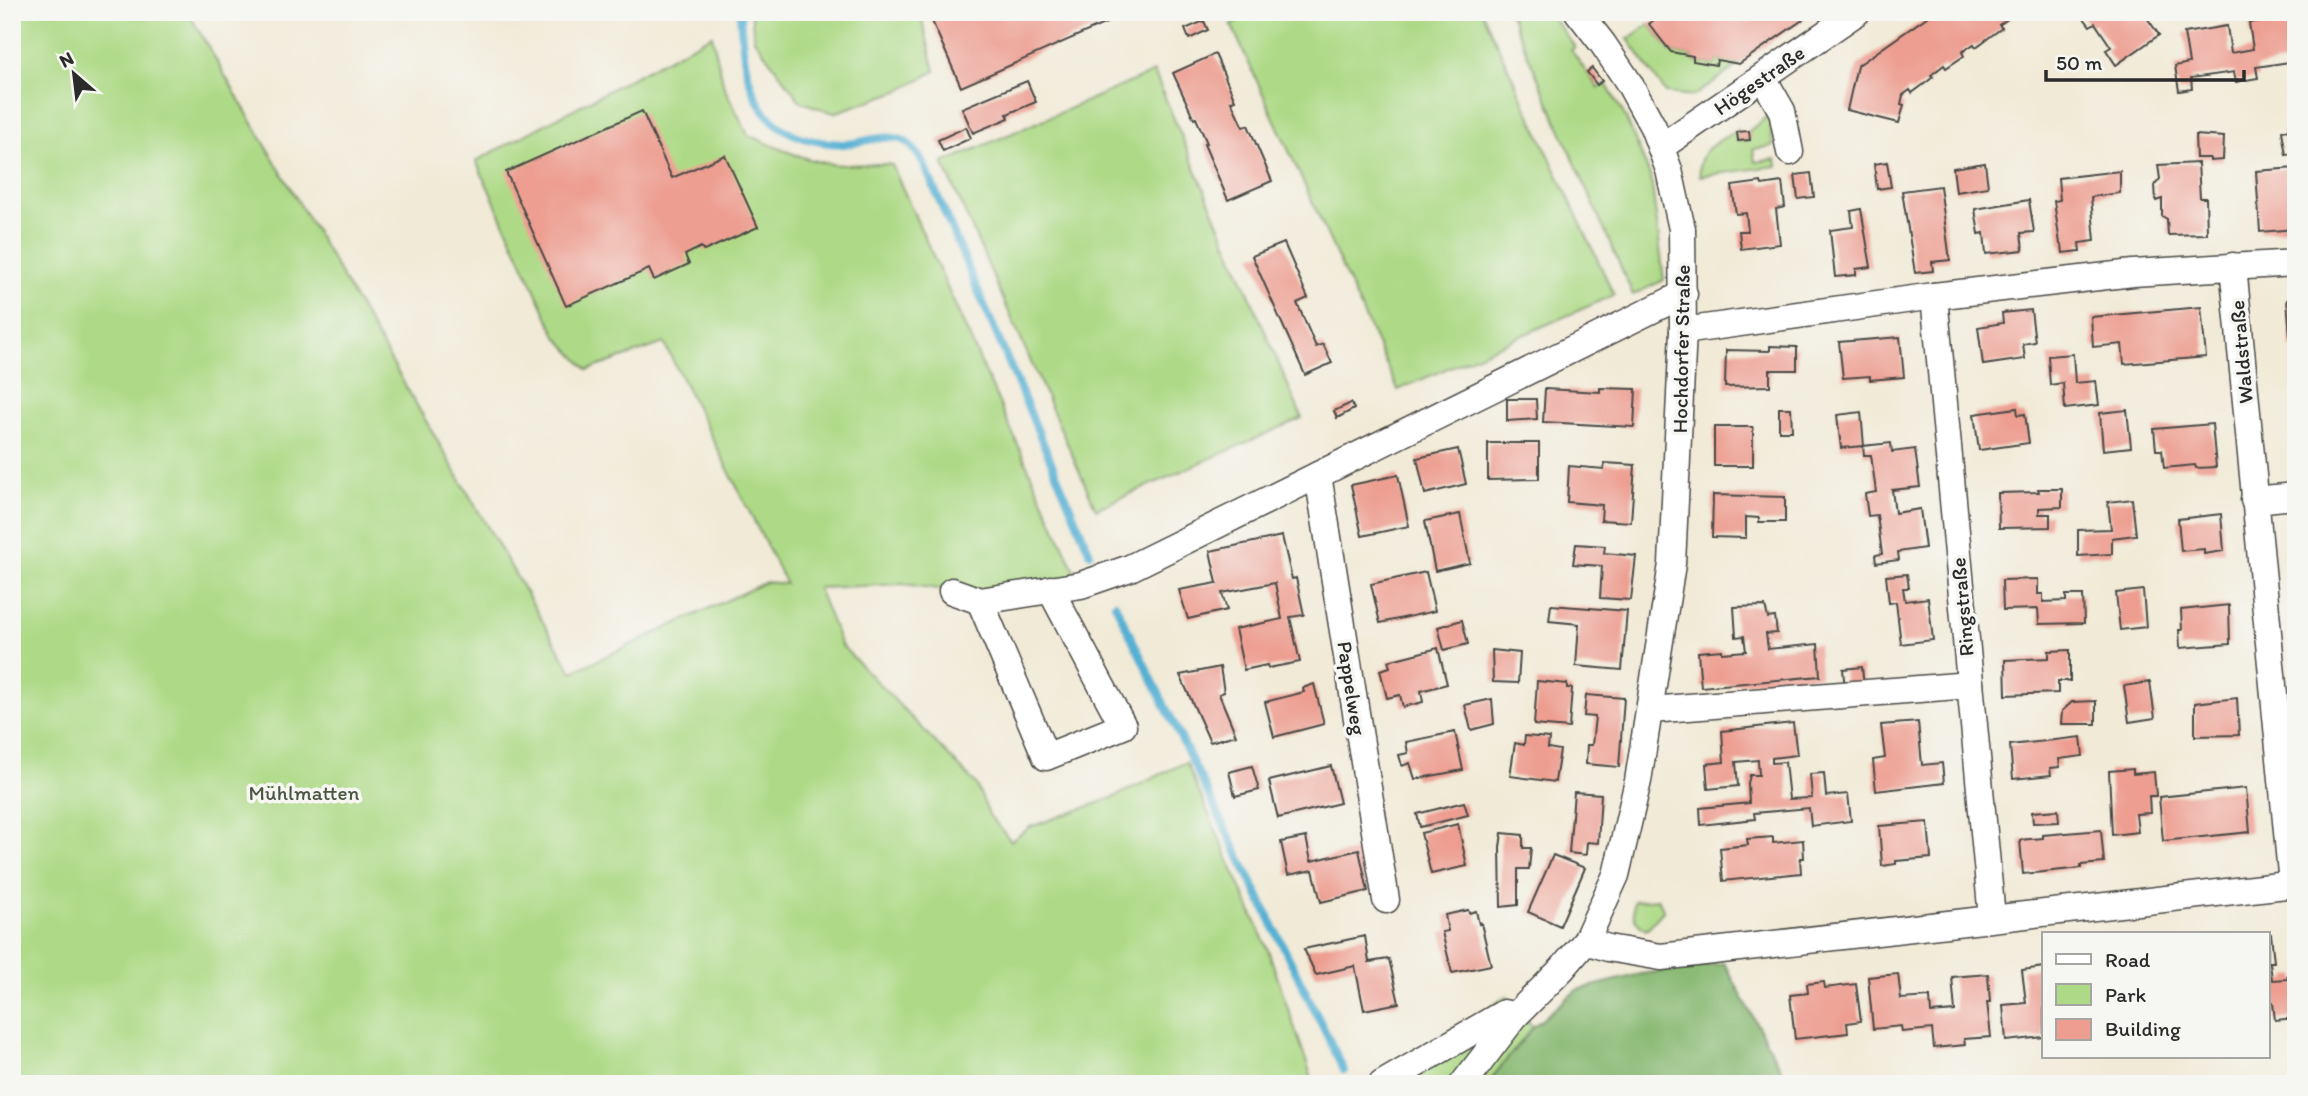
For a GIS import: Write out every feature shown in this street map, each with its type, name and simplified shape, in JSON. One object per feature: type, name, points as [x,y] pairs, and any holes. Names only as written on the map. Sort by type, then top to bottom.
[{"type":"street","name":"Högestraße","points":[[1661,147],[1857,12]]},
{"type":"street","name":"Hochdorfer Straße","points":[[1464,1084],[1515,1016],[1562,970],[1586,941],[1616,875],[1638,781],[1672,564],[1683,331],[1682,229],[1669,170],[1653,127],[1592,17]]},
{"type":"street","points":[[1763,78],[1782,111],[1790,152]]},
{"type":"street","points":[[1683,331],[1934,296],[2133,273],[2296,263]]},
{"type":"street","name":"Waldstraße","points":[[2233,266],[2254,500],[2287,722],[2294,884]]},
{"type":"street","points":[[951,591],[980,601],[1081,585],[1130,568],[1684,294]]},
{"type":"street","name":"Ringstraße","points":[[1934,296],[1992,918]]},
{"type":"street","name":"Pappelweg","points":[[1318,475],[1386,900]]},
{"type":"street","points":[[2254,500],[2296,496]]},
{"type":"street","points":[[980,601],[1046,757],[1123,726],[1050,589]]},
{"type":"street","points":[[1650,710],[1970,685]]},
{"type":"street","points":[[1586,941],[1608,948],[1661,957],[2294,884]]},
{"type":"street","name":"Hochdorfer Straße","points":[[1382,1084],[1504,1013],[1515,1016]]},
{"type":"green space","name":"Mühlmatten","points":[[12,12],[188,12],[572,672],[766,582],[786,584],[664,343],[588,370],[556,336],[476,161],[712,35],[724,87],[748,135],[820,162],[839,165],[892,165],[1081,585],[952,591],[904,584],[818,588],[841,645],[976,784],[989,815],[1011,841],[1030,827],[1112,798],[1186,762],[1268,950],[1314,1084],[12,1084]]},
{"type":"green space","points":[[751,12],[920,12],[935,71],[901,90],[834,113],[801,102],[754,39]]},
{"type":"green space","points":[[1257,12],[1482,12],[1614,295],[1398,390],[1231,24]]},
{"type":"green space","points":[[1509,12],[1548,12],[1575,47],[1571,50],[1598,88],[1606,84],[1625,116],[1651,178],[1664,280],[1633,295]]},
{"type":"green space","points":[[1649,24],[1671,52],[1693,56],[1693,61],[1715,65],[1717,60],[1739,64],[1694,96],[1666,93],[1628,39]]},
{"type":"green space","points":[[1154,72],[1302,418],[1096,509],[943,163]]},
{"type":"green space","points":[[1769,115],[1773,146],[1753,149],[1755,162],[1776,159],[1777,166],[1700,176],[1701,159],[1709,148],[1737,130],[1738,141],[1749,140],[1749,131]]},
{"type":"green space","points":[[1658,899],[1664,910],[1646,930],[1635,918],[1634,901]]},
{"type":"green space","points":[[1724,963],[1789,1084],[1487,1084],[1533,1027],[1577,990],[1641,974]]},
{"type":"green space","points":[[1507,996],[1533,1027],[1487,1084],[1364,1084]]},
{"type":"building","points":[[928,12],[1131,12],[961,87]]},
{"type":"building","points":[[1663,12],[1711,12],[1727,16],[1733,12],[1814,12],[1739,64],[1717,60],[1716,65],[1693,61],[1693,56],[1671,52],[1649,24]]},
{"type":"building","points":[[1934,12],[2018,12],[1999,25],[2002,28],[1976,47],[1974,44],[1962,52],[1964,56],[1946,68],[1944,65],[1912,93],[1910,90],[1903,95],[1901,104],[1904,105],[1899,123],[1847,110],[1857,66]]},
{"type":"building","points":[[2143,12],[2159,35],[2116,65],[2106,50],[2111,47],[2095,23],[2090,26],[2081,14]]},
{"type":"building","points":[[2292,16],[2296,61],[2256,67],[2258,78],[2236,82],[2234,72],[2191,78],[2192,89],[2179,91],[2175,66],[2189,63],[2184,33],[2227,26],[2231,53],[2253,49],[2249,23]]},
{"type":"building","points":[[1204,21],[1208,30],[1189,39],[1185,29]]},
{"type":"building","points":[[1215,54],[1235,100],[1231,101],[1243,127],[1248,125],[1272,181],[1228,200],[1204,144],[1207,143],[1173,73]]},
{"type":"building","points":[[1592,68],[1602,81],[1597,85],[1587,72]]},
{"type":"building","points":[[1027,81],[1036,102],[1007,114],[1009,118],[973,133],[962,108]]},
{"type":"building","points":[[642,111],[672,178],[725,155],[758,227],[704,251],[701,247],[685,255],[689,264],[654,280],[649,269],[566,306],[506,172]]},
{"type":"building","points":[[966,127],[971,138],[943,151],[938,140]]},
{"type":"building","points":[[2296,129],[2296,153],[2286,155],[2282,131]]},
{"type":"building","points":[[1749,131],[1750,140],[1738,141],[1737,132]]},
{"type":"building","points":[[2195,135],[2224,137],[2223,160],[2196,158]]},
{"type":"building","points":[[1887,162],[1891,187],[1877,189],[1874,164]]},
{"type":"building","points":[[1985,163],[1988,187],[1956,192],[1953,168]]},
{"type":"building","points":[[2198,163],[2200,198],[2206,198],[2207,234],[2168,235],[2167,219],[2162,216],[2162,199],[2156,201],[2155,185],[2160,179],[2158,165]]},
{"type":"building","points":[[2296,168],[2296,229],[2260,232],[2256,171]]},
{"type":"building","points":[[2120,171],[2120,193],[2091,197],[2095,241],[2079,243],[2080,251],[2063,253],[2054,201],[2060,200],[2058,178]]},
{"type":"building","points":[[1811,173],[1814,197],[1798,199],[1795,175]]},
{"type":"building","points":[[1761,182],[1762,185],[1782,182],[1785,207],[1776,209],[1780,244],[1741,249],[1739,231],[1748,231],[1746,213],[1736,214],[1732,186]]},
{"type":"building","points":[[1940,186],[1950,260],[1932,262],[1933,271],[1915,273],[1902,191]]},
{"type":"building","points":[[2029,200],[2034,232],[2021,233],[2023,250],[1986,254],[1984,233],[1979,234],[1975,209]]},
{"type":"building","points":[[1861,209],[1871,267],[1856,269],[1856,275],[1835,277],[1830,230],[1853,227],[1851,211]]},
{"type":"building","points":[[1284,243],[1308,298],[1297,303],[1316,347],[1323,344],[1332,363],[1305,375],[1252,256]]},
{"type":"building","points":[[2296,299],[2296,348],[2291,348],[2287,300]]},
{"type":"building","points":[[2201,307],[2206,357],[2124,364],[2122,344],[2093,347],[2091,317]]},
{"type":"building","points":[[2031,310],[2035,342],[2023,344],[2025,359],[1983,365],[1978,327],[2003,323],[2002,313]]},
{"type":"building","points":[[1900,337],[1904,377],[1870,380],[1870,376],[1843,378],[1839,342]]},
{"type":"building","points":[[1770,346],[1797,347],[1797,370],[1770,370],[1770,386],[1725,387],[1726,350],[1770,351]]},
{"type":"building","points":[[2073,354],[2075,383],[2096,381],[2099,405],[2065,409],[2063,383],[2050,385],[2048,356]]},
{"type":"building","points":[[1600,388],[1636,389],[1634,427],[1543,422],[1545,389],[1600,392]]},
{"type":"building","points":[[1507,399],[1536,399],[1537,419],[1507,421]]},
{"type":"building","points":[[1351,403],[1354,409],[1337,418],[1334,411]]},
{"type":"building","points":[[1779,408],[1791,408],[1792,431],[1779,431]]},
{"type":"building","points":[[2017,408],[2018,415],[2025,414],[2029,443],[1979,450],[1974,414]]},
{"type":"building","points":[[2127,410],[2131,447],[2103,450],[2100,413]]},
{"type":"building","points":[[1861,412],[1864,446],[1841,448],[1837,415]]},
{"type":"building","points":[[2212,424],[2216,467],[2196,468],[2195,465],[2164,468],[2162,450],[2156,450],[2154,429]]},
{"type":"building","points":[[1714,427],[1753,427],[1753,466],[1714,466]]},
{"type":"building","points":[[1488,443],[1539,443],[1539,479],[1488,480]]},
{"type":"building","points":[[1891,443],[1892,452],[1915,449],[1920,487],[1892,490],[1895,513],[1920,509],[1925,548],[1898,552],[1899,560],[1876,563],[1875,555],[1882,554],[1877,515],[1868,516],[1865,494],[1876,492],[1871,455],[1864,455],[1863,446]]},
{"type":"building","points":[[1458,449],[1466,484],[1425,494],[1417,458]]},
{"type":"building","points":[[1605,463],[1635,465],[1631,522],[1601,520],[1602,505],[1567,502],[1569,466],[1604,469]]},
{"type":"building","points":[[1398,475],[1409,526],[1362,536],[1351,485]]},
{"type":"building","points":[[2038,489],[2062,489],[2062,507],[2039,508],[2039,514],[2050,514],[2050,527],[1999,528],[1998,493],[2039,492]]},
{"type":"building","points":[[1713,495],[1785,497],[1785,522],[1759,522],[1759,518],[1746,517],[1746,538],[1712,537]]},
{"type":"building","points":[[2132,499],[2136,535],[2112,538],[2112,554],[2078,556],[2078,530],[2111,529],[2108,502]]},
{"type":"building","points":[[1460,514],[1470,563],[1435,571],[1425,521]]},
{"type":"building","points":[[2221,514],[2224,551],[2204,554],[2204,549],[2181,551],[2178,519]]},
{"type":"building","points":[[1282,536],[1292,579],[1296,578],[1304,615],[1290,617],[1300,662],[1244,670],[1235,629],[1282,619],[1275,583],[1222,593],[1227,610],[1188,619],[1179,590],[1217,583],[1210,551]]},
{"type":"building","points":[[1576,544],[1605,546],[1604,553],[1636,556],[1631,600],[1600,598],[1602,566],[1573,564]]},
{"type":"building","points":[[1426,572],[1435,611],[1380,623],[1371,584]]},
{"type":"building","points":[[1907,574],[1909,588],[1903,588],[1905,601],[1928,598],[1933,640],[1901,644],[1896,602],[1889,603],[1886,576]]},
{"type":"building","points":[[2038,579],[2038,594],[2043,594],[2043,602],[2066,601],[2066,595],[2083,595],[2084,623],[2039,624],[2038,609],[2003,610],[2002,580]]},
{"type":"building","points":[[2143,590],[2146,627],[2120,630],[2116,593]]},
{"type":"building","points":[[1551,605],[1627,611],[1622,670],[1576,666],[1579,624],[1549,621]]},
{"type":"building","points":[[2229,605],[2230,644],[2180,648],[2181,610]]},
{"type":"building","points":[[1765,606],[1768,618],[1775,617],[1777,633],[1766,634],[1768,649],[1818,644],[1820,676],[1701,687],[1698,652],[1746,651],[1744,636],[1736,637],[1734,607]]},
{"type":"building","points":[[1462,620],[1468,644],[1444,650],[1438,627]]},
{"type":"building","points":[[1438,648],[1447,684],[1421,691],[1423,702],[1403,707],[1400,695],[1387,698],[1380,670],[1390,667],[1388,661]]},
{"type":"building","points":[[1492,650],[1520,653],[1518,683],[1493,682]]},
{"type":"building","points":[[2070,650],[2070,681],[2058,681],[2058,693],[2006,695],[2005,660],[2049,658],[2049,651]]},
{"type":"building","points":[[1220,667],[1224,692],[1219,694],[1236,735],[1210,742],[1180,675]]},
{"type":"building","points":[[1862,667],[1864,687],[1845,689],[1843,669]]},
{"type":"building","points":[[1537,681],[1567,684],[1567,688],[1572,688],[1569,728],[1534,725]]},
{"type":"building","points":[[2150,682],[2155,718],[2129,722],[2124,686]]},
{"type":"building","points":[[1314,684],[1324,724],[1274,737],[1265,702],[1304,692],[1303,688]]},
{"type":"building","points":[[1586,695],[1624,698],[1619,767],[1586,764],[1587,745],[1592,745],[1595,717],[1584,716]]},
{"type":"building","points":[[2237,698],[2239,735],[2195,736],[2195,703]]},
{"type":"building","points":[[1492,699],[1494,724],[1471,730],[1465,705]]},
{"type":"building","points":[[2096,701],[2096,724],[2061,724],[2062,711],[2072,702]]},
{"type":"building","points":[[1918,722],[1922,765],[1942,763],[1944,783],[1876,791],[1873,760],[1885,758],[1881,725]]},
{"type":"building","points":[[1793,723],[1797,755],[1772,758],[1772,763],[1785,762],[1789,799],[1812,798],[1810,774],[1824,773],[1826,796],[1848,794],[1851,821],[1811,826],[1809,808],[1754,813],[1755,819],[1701,825],[1700,808],[1749,803],[1750,775],[1759,775],[1758,760],[1736,762],[1738,786],[1708,789],[1706,764],[1724,762],[1722,731]]},
{"type":"building","points":[[1455,732],[1463,770],[1415,779],[1410,763],[1402,766],[1399,755],[1408,753],[1406,742]]},
{"type":"building","points":[[1525,736],[1549,738],[1548,748],[1560,750],[1555,782],[1510,776],[1515,743],[1524,745]]},
{"type":"building","points":[[2081,737],[2083,756],[2059,759],[2060,767],[2050,768],[2051,775],[2013,779],[2010,745]]},
{"type":"building","points":[[1252,766],[1259,790],[1235,796],[1229,772]]},
{"type":"building","points":[[1331,766],[1340,803],[1278,818],[1269,781]]},
{"type":"building","points":[[2133,769],[2133,774],[2154,772],[2156,796],[2149,796],[2150,813],[2136,814],[2138,832],[2112,835],[2109,771]]},
{"type":"building","points":[[2246,788],[2250,832],[2163,841],[2159,797]]},
{"type":"building","points":[[1574,792],[1601,794],[1598,843],[1587,842],[1586,855],[1569,853]]},
{"type":"building","points":[[1464,802],[1468,815],[1420,827],[1417,814]]},
{"type":"building","points":[[2058,810],[2059,822],[2033,823],[2032,812]]},
{"type":"building","points":[[1928,822],[1931,858],[1896,861],[1896,864],[1882,866],[1879,826]]},
{"type":"building","points":[[1458,824],[1467,866],[1431,874],[1421,833]]},
{"type":"building","points":[[2101,830],[2104,863],[2023,874],[2020,840],[2043,838],[2043,835]]},
{"type":"building","points":[[1502,833],[1523,835],[1523,848],[1531,848],[1529,869],[1518,869],[1518,905],[1501,907],[1500,847]]},
{"type":"building","points":[[1306,837],[1311,861],[1359,850],[1368,891],[1321,902],[1313,870],[1288,875],[1281,842]]},
{"type":"building","points":[[1773,837],[1773,843],[1803,840],[1801,873],[1723,881],[1720,848],[1748,845],[1747,839]]},
{"type":"building","points":[[1553,855],[1585,868],[1560,926],[1528,912]]},
{"type":"building","points":[[1468,910],[1469,913],[1476,911],[1491,965],[1452,973],[1442,932],[1448,931],[1445,915]]},
{"type":"building","points":[[2270,934],[2271,934],[2274,962],[2270,962]]},
{"type":"building","points":[[1365,936],[1369,962],[1389,959],[1399,1003],[1364,1010],[1355,966],[1316,975],[1304,949]]},
{"type":"building","points":[[2270,962],[2272,980],[2288,979],[2287,976],[2296,975],[2296,1018],[2275,1020],[2273,1003],[2270,1003]]},
{"type":"building","points":[[2042,967],[2042,1037],[2006,1041],[2003,1005],[2026,1003],[2022,970]]},
{"type":"building","points":[[1898,974],[1901,999],[1930,997],[1931,1013],[1955,1011],[1952,977],[1988,974],[1990,1002],[1987,1002],[1991,1037],[1964,1039],[1965,1045],[1934,1048],[1932,1029],[1902,1032],[1901,1026],[1873,1029],[1868,977]]},
{"type":"building","points":[[1824,982],[1825,988],[1856,984],[1861,1021],[1847,1023],[1848,1033],[1795,1039],[1790,995],[1808,993],[1807,984]]},
{"type":"waterway","points":[[740,12],[745,64],[751,86],[760,105],[773,121],[790,133],[813,141],[843,144],[877,138],[903,140],[923,162],[1090,553]]},
{"type":"waterway","points":[[1115,604],[1344,1070]]}]
